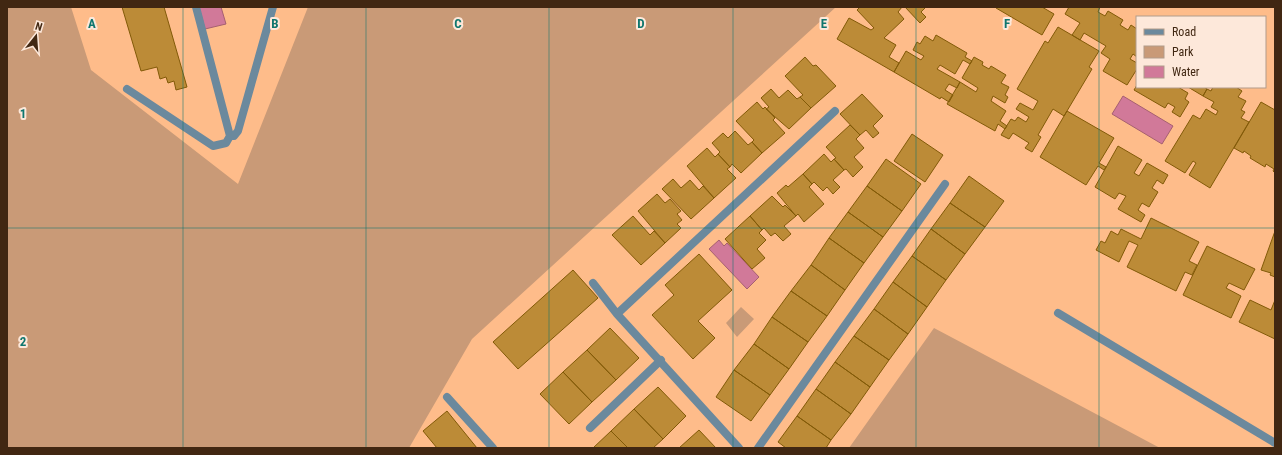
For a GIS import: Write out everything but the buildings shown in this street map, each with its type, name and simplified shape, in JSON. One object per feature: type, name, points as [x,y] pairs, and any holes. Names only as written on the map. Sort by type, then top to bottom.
[{"type":"street","points":[[196,7],[230,136]]},
{"type":"street","points":[[127,89],[213,146],[226,142],[230,136],[234,136],[238,131],[273,7]]},
{"type":"street","points":[[618,314],[835,111]]},
{"type":"street","points":[[758,448],[945,184]]},
{"type":"street","points":[[592,283],[618,314],[739,448]]},
{"type":"street","points":[[1058,313],[1275,443]]},
{"type":"street","points":[[590,428],[661,360]]},
{"type":"street","points":[[447,397],[493,448]]},
{"type":"green space","points":[[7,7],[71,7],[91,70],[238,184],[308,7],[836,7],[472,339],[409,448],[7,448]]},
{"type":"green space","points":[[741,307],[754,319],[737,337],[726,323]]},
{"type":"green space","points":[[934,328],[1160,448],[849,448]]},
{"type":"water","points":[[199,7],[221,7],[226,24],[205,29]]},
{"type":"water","points":[[1123,96],[1173,126],[1162,144],[1112,114]]},
{"type":"water","points":[[719,240],[724,246],[727,243],[759,277],[747,289],[709,249]]}]
